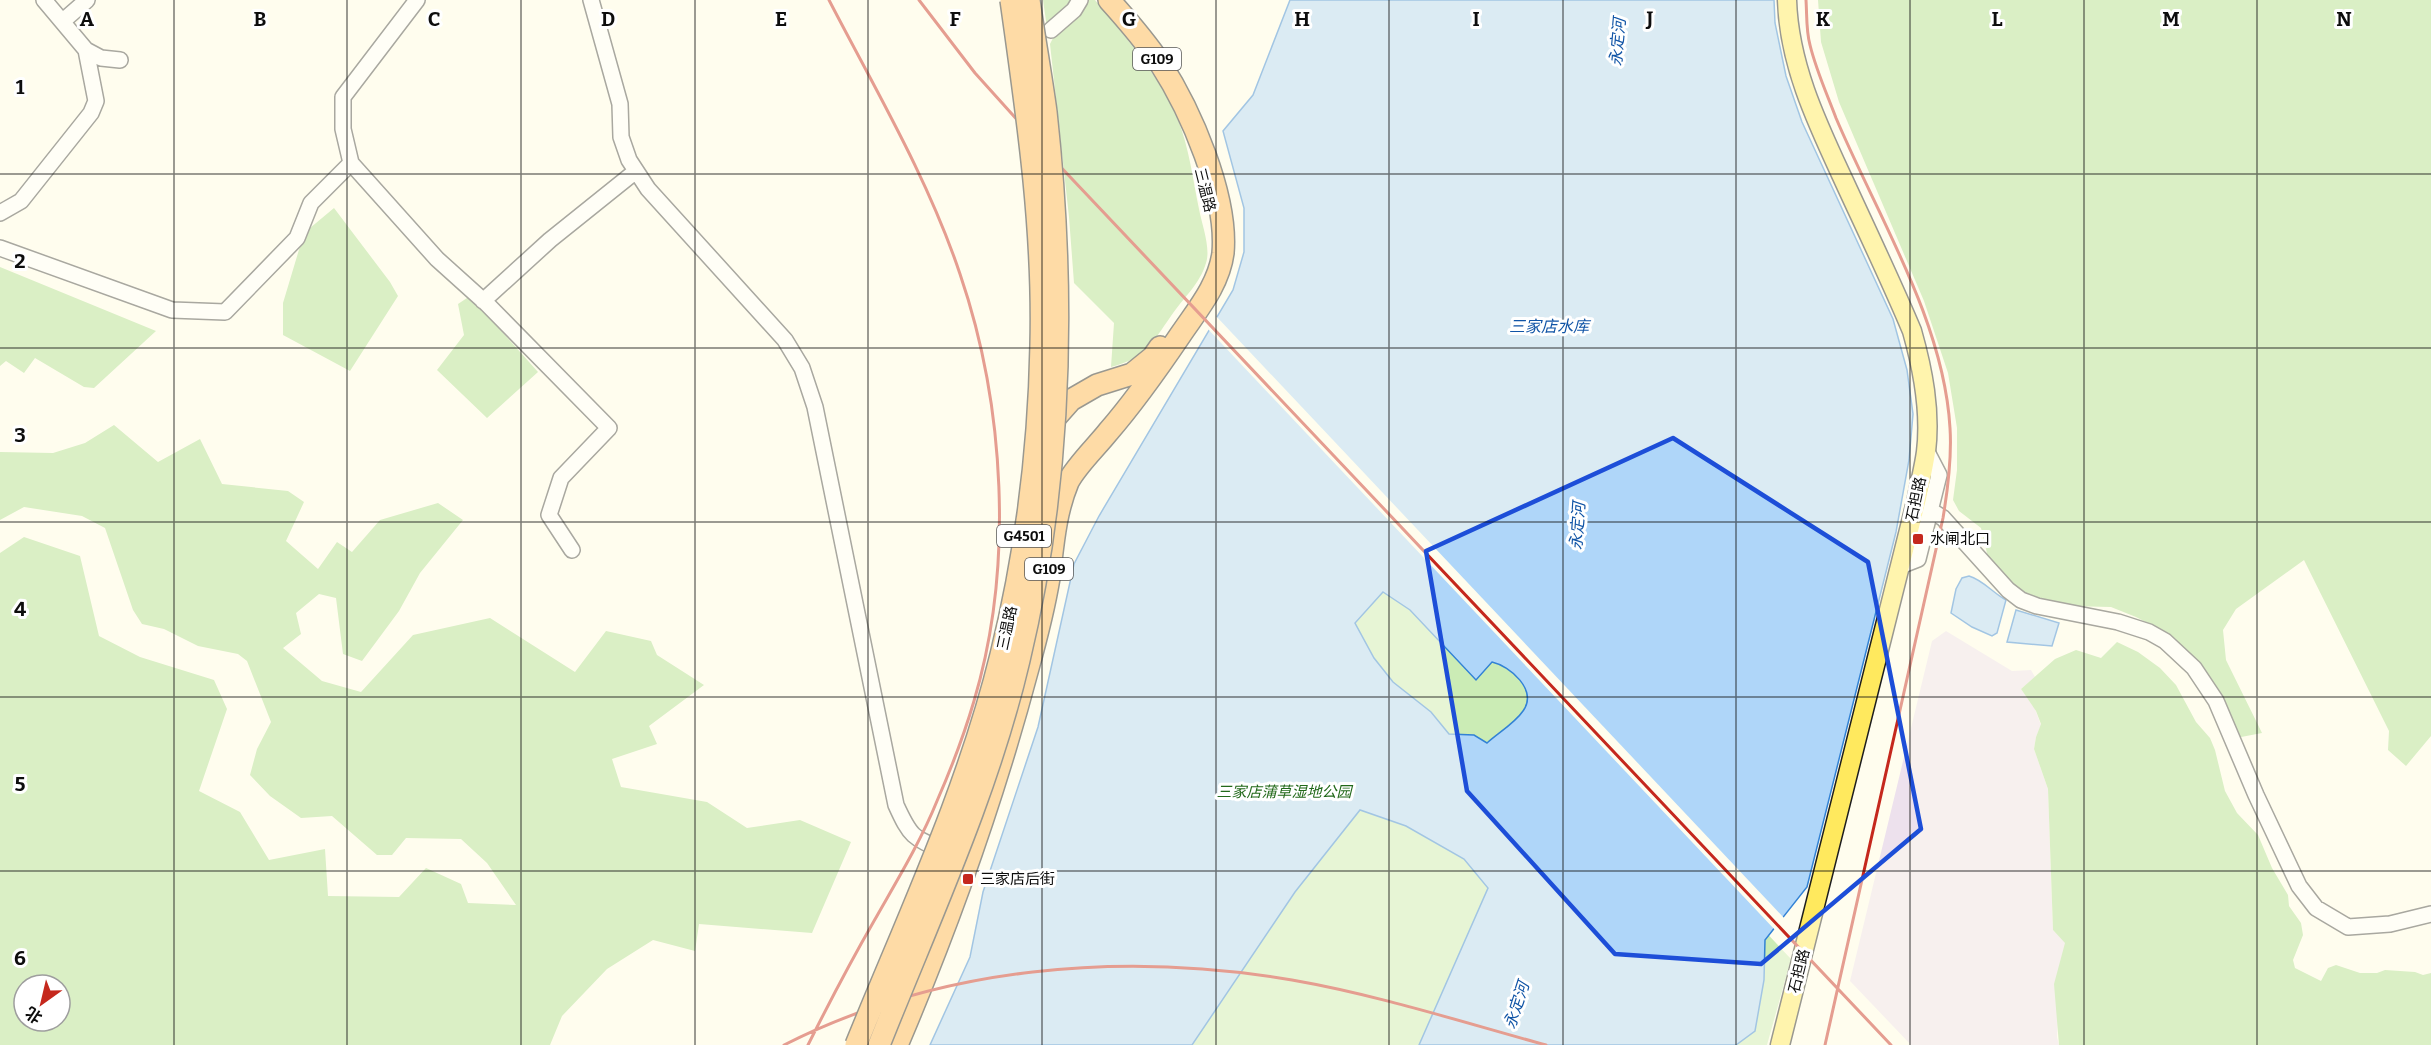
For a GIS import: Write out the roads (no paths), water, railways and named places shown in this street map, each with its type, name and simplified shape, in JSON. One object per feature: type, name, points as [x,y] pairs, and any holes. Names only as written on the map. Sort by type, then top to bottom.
[{"type":"highway","points":[[1011,0],[1027,111],[1037,219],[1041,342],[1038,426],[1032,486]]},
{"type":"highway","name":"G4501","points":[[879,1045],[973,810],[1019,660],[1036,573],[1055,420],[1058,341],[1054,218],[1047,123],[1029,0]]},
{"type":"highway","name":"三温路","points":[[897,1045],[969,860],[1006,747],[1029,665],[1048,579],[1053,531],[1069,480],[1139,396],[1209,293],[1219,273],[1223,252],[1220,214],[1208,162],[1192,125],[1160,64],[1136,30],[1109,0]]},
{"type":"highway","name":"三温路","points":[[856,1045],[939,848],[981,727],[1006,635],[1019,572],[1037,453],[1048,425],[1071,400],[1097,385],[1132,374],[1153,357],[1213,270],[1216,250],[1213,225],[1192,125]]},
{"type":"highway","points":[[856,1045],[956,801],[981,727]]},
{"type":"main road","name":"石担路","points":[[1780,1045],[1900,566],[1926,450],[1927,415],[1923,368],[1912,331],[1814,116],[1798,69],[1788,20],[1787,0]]},
{"type":"street","points":[[44,0],[86,50],[101,58],[120,60]]},
{"type":"street","points":[[63,21],[87,0]]},
{"type":"street","points":[[417,0],[343,97],[343,129],[351,164],[437,259],[483,301],[609,428],[561,478],[549,515],[572,550]]},
{"type":"street","points":[[591,0],[620,104],[621,137],[636,171],[648,189],[784,340],[802,368],[815,406],[887,773],[896,805],[907,831],[915,838],[969,860]]},
{"type":"street","points":[[1051,30],[1074,10],[1080,0]]},
{"type":"street","points":[[0,213],[21,201],[91,113],[96,100],[86,50]]},
{"type":"street","points":[[0,248],[172,310],[225,312],[297,238],[311,203],[351,164]]},
{"type":"street","points":[[483,301],[550,240],[636,171]]},
{"type":"street","points":[[1900,566],[1918,559],[1939,475],[1926,450]]},
{"type":"street","points":[[1930,510],[1943,518],[2008,590],[2021,600],[2037,606],[2118,621],[2149,632],[2164,641],[2194,668],[2216,700],[2256,795],[2299,886],[2316,908],[2348,927],[2390,924],[2431,914]]},
{"type":"water","name":"三家店水库","points":[[1290,0],[1774,0],[1775,23],[1786,76],[1802,122],[1893,319],[1907,370],[1913,414],[1909,460],[1896,532],[1807,887],[1765,940],[1764,980],[1755,1031],[1736,1045],[1419,1045],[1488,888],[1464,859],[1406,826],[1360,810],[1295,892],[1192,1045],[930,1045],[970,957],[983,892],[1038,727],[1074,564],[1099,516],[1233,290],[1244,252],[1244,208],[1223,131],[1253,95]],"holes":[[[1383,592],[1410,610],[1476,680],[1492,662],[1507,668],[1525,687],[1527,703],[1523,711],[1487,743],[1474,735],[1449,734],[1431,712],[1393,682],[1374,658],[1355,623]]]},
{"type":"water","points":[[1969,576],[1979,580],[2006,600],[1997,633],[1992,636],[1972,627],[1951,613],[1956,589],[1962,578]]},
{"type":"water","points":[[2016,610],[2059,623],[2052,646],[2007,642]]},
{"type":"railway","points":[[808,1045],[915,847],[957,752],[974,701],[987,650],[995,596],[999,542],[999,487],[995,432],[987,378],[960,274],[917,169],[829,0]]},
{"type":"railway","points":[[919,0],[975,73],[1038,143],[1891,1045]]},
{"type":"railway","points":[[1806,0],[1807,29],[1815,64],[1852,155],[1889,231],[1922,308],[1945,388],[1950,428],[1949,473],[1943,518],[1825,1045]]},
{"type":"railway","points":[[784,1045],[844,1018],[905,997],[968,982],[1033,972],[1098,967],[1163,967],[1228,971],[1292,980],[1356,993],[1546,1045]]},
{"type":"place","name":"水闸北口","points":[[1918,539]]},
{"type":"place","name":"三家店后街","points":[[968,879]]},
{"type":"water label","name":"永定河","points":[[1617,42]]},
{"type":"water label","name":"永定河","points":[[1577,526]]},
{"type":"water label","name":"永定河","points":[[1516,1005]]},
{"type":"park label","name":"三家店蒲草湿地公园","points":[[1284,792]]}]
